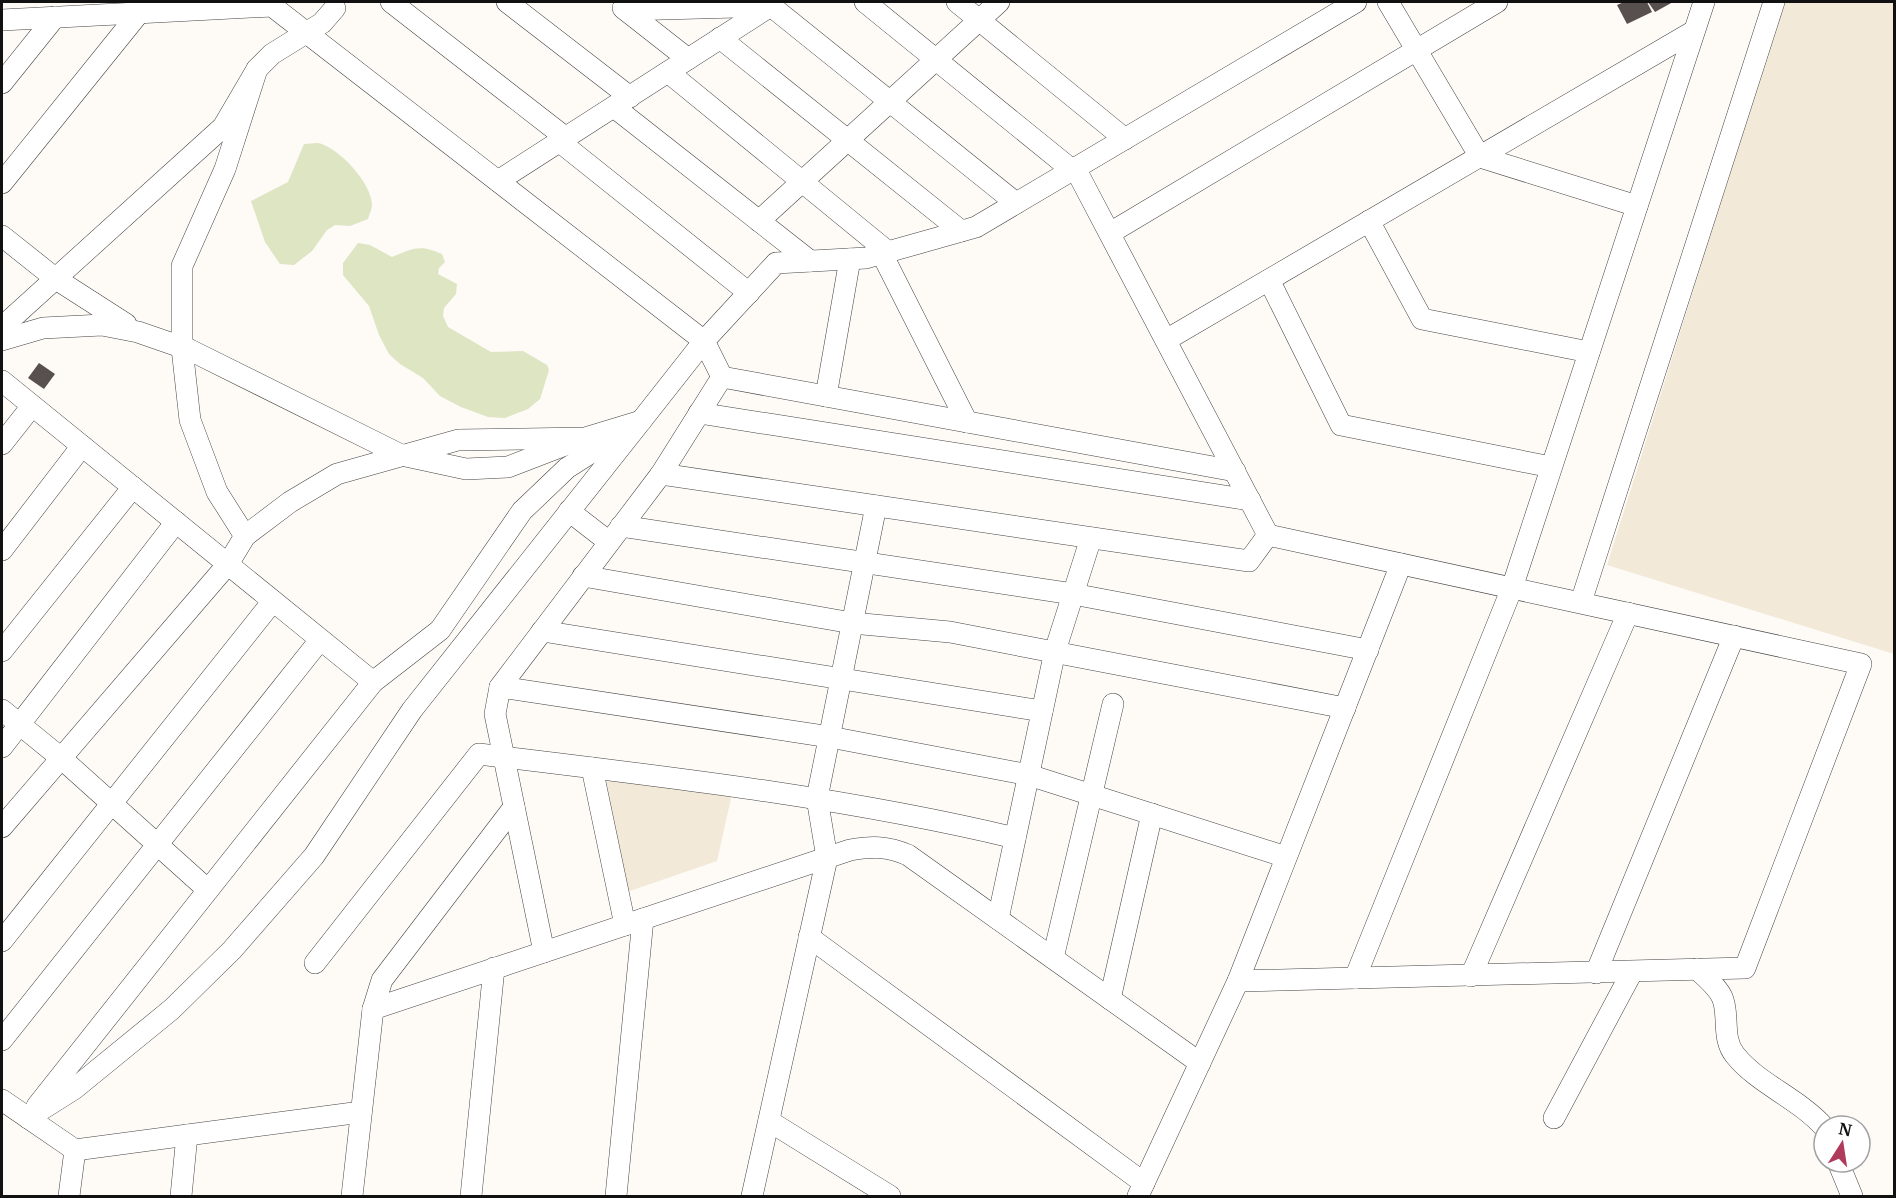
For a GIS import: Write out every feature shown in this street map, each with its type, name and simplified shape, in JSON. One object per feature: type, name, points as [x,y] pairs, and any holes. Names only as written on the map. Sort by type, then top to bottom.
[{"type":"street","points":[[391,2],[749,293]]},
{"type":"street","points":[[507,2],[759,221],[810,261]]},
{"type":"street","points":[[865,2],[1074,169],[1110,233],[1268,536]]},
{"type":"street","points":[[957,2],[1125,139]]},
{"type":"street","points":[[759,221],[999,2]]},
{"type":"street","points":[[28,1118],[74,1089],[172,1009],[232,950],[314,856],[412,710],[704,341],[776,263],[850,259],[885,253],[976,227],[1356,2]]},
{"type":"street","points":[[1388,2],[1480,157],[1637,206]]},
{"type":"street","points":[[1110,233],[1497,2]]},
{"type":"street","points":[[1355,978],[1512,588],[1704,2]]},
{"type":"street","points":[[1581,602],[1774,2]]},
{"type":"street","points":[[498,182],[774,4]]},
{"type":"street","points":[[620,6],[774,4],[1016,203]]},
{"type":"street","points":[[2,327],[223,127],[257,69],[272,54],[322,23],[336,5]]},
{"type":"street","points":[[326,48],[336,5]]},
{"type":"street","points":[[2,20],[139,13],[172,6],[272,6],[704,341],[722,377]]},
{"type":"street","points":[[620,6],[688,59]]},
{"type":"street","points":[[2,183],[139,13]]},
{"type":"street","points":[[2,84],[54,17]]},
{"type":"street","points":[[1166,340],[1694,31]]},
{"type":"street","points":[[720,38],[962,231]]},
{"type":"street","points":[[245,536],[217,492],[190,420],[182,348],[182,266],[225,169],[257,69]]},
{"type":"street","points":[[668,72],[802,181],[885,253],[967,422]]},
{"type":"street","points":[[1369,221],[1422,319],[1589,352]]},
{"type":"street","points":[[2,236],[56,279],[138,332]]},
{"type":"street","points":[[826,396],[850,259]]},
{"type":"street","points":[[1269,280],[1341,425],[1551,467]]},
{"type":"street","points":[[2,340],[43,328],[102,325],[138,332],[182,348],[401,455],[466,469],[508,467],[585,438],[641,421]]},
{"type":"street","points":[[722,377],[1234,471]]},
{"type":"street","points":[[544,952],[495,714],[500,687],[661,474],[722,377]]},
{"type":"street","points":[[2,381],[373,682]]},
{"type":"street","points":[[2,444],[32,406]]},
{"type":"street","points":[[699,413],[1250,500]]},
{"type":"street","points":[[28,1118],[373,682],[440,630],[522,511],[567,468],[641,421]]},
{"type":"street","points":[[2,826],[228,564],[245,536],[290,502],[336,474],[458,440],[585,438]]},
{"type":"street","points":[[2,550],[82,446]]},
{"type":"street","points":[[661,474],[1249,561],[1268,536]]},
{"type":"street","points":[[2,651],[133,487]]},
{"type":"street","points":[[752,1197],[827,858],[817,798],[876,506]]},
{"type":"street","points":[[570,511],[615,534],[864,564],[1073,594],[1368,650]]},
{"type":"street","points":[[2,747],[176,522]]},
{"type":"street","points":[[1238,981],[1745,968],[1861,664],[1268,536]]},
{"type":"street","points":[[998,919],[1055,651],[1091,538]]},
{"type":"street","points":[[809,938],[1141,1190],[1238,981],[1401,564]]},
{"type":"street","points":[[583,576],[852,623],[950,632],[1345,708]]},
{"type":"street","points":[[2,941],[273,601]]},
{"type":"street","points":[[1472,976],[1628,613]]},
{"type":"street","points":[[542,631],[1042,711]]},
{"type":"street","points":[[1596,973],[1734,636]]},
{"type":"street","points":[[2,1040],[321,640]]},
{"type":"street","points":[[500,687],[830,737],[1029,775],[1287,857]]},
{"type":"street","points":[[1053,958],[1113,704]]},
{"type":"street","points":[[2,710],[61,758],[208,890]]},
{"type":"street","points":[[315,963],[479,754],[817,798],[932,818],[1015,838]]},
{"type":"street","points":[[592,768],[634,922],[616,1197]]},
{"type":"street","points":[[352,1197],[373,1008],[382,980],[514,807]]},
{"type":"street","points":[[1110,999],[1152,814]]},
{"type":"street","points":[[373,1008],[827,858],[871,846],[891,848],[908,855],[1200,1063]]},
{"type":"street","points":[[471,1197],[494,968]]},
{"type":"street","points":[[1697,969],[1722,997],[1725,1030],[1734,1054],[1766,1082],[1812,1114]]},
{"type":"street","points":[[1554,1118],[1632,972]]},
{"type":"street","points":[[2,1100],[75,1150],[361,1112]]},
{"type":"street","points":[[769,1121],[881,1194]]},
{"type":"street","points":[[181,1197],[187,1135]]},
{"type":"street","points":[[69,1197],[75,1150]]},
{"type":"street","points":[[1843,1174],[1852,1197]]},
{"type":"shaded area","points":[[1784,2],[1894,2],[1894,654],[1607,565]]},
{"type":"shaded area","points":[[606,778],[732,794],[717,861],[624,893]]},
{"type":"green space","points":[[318,143],[335,151],[360,177],[370,196],[371,210],[368,219],[350,226],[335,225],[327,230],[312,251],[294,265],[280,264],[265,242],[251,201],[288,182],[304,144]]},
{"type":"green space","points":[[358,243],[370,245],[392,257],[417,248],[442,254],[445,262],[439,268],[438,274],[457,284],[456,294],[444,308],[443,316],[448,327],[491,352],[523,351],[547,365],[549,370],[540,399],[528,409],[505,418],[488,417],[440,396],[423,378],[400,364],[389,354],[379,335],[369,306],[343,275],[343,263]]},
{"type":"building","points":[[1624,2],[1647,2],[1652,12],[1627,24],[1617,5]]},
{"type":"building","points":[[1648,2],[1673,2],[1655,12]]},
{"type":"building","points":[[39,363],[55,374],[44,389],[28,378]]}]
